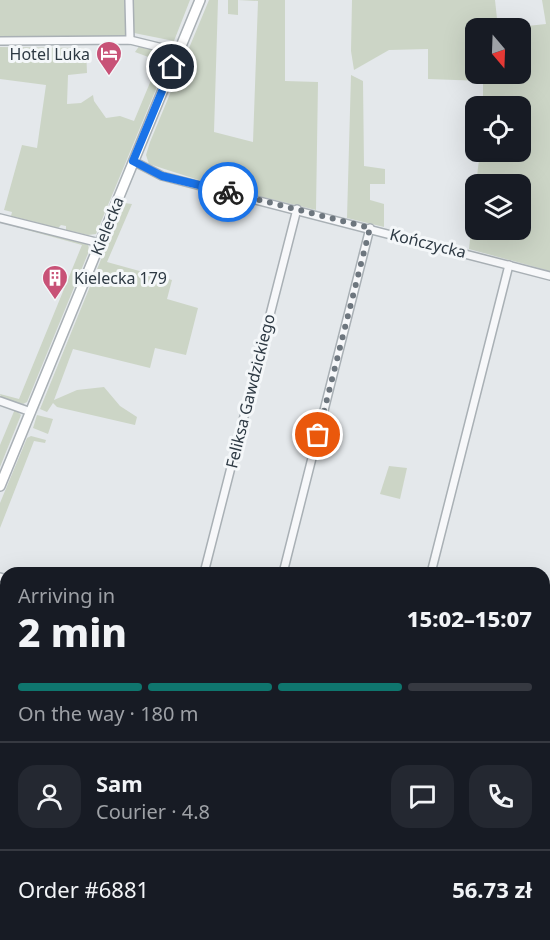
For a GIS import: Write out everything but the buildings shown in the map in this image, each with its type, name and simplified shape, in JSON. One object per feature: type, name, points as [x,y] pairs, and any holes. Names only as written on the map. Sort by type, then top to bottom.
[{"type":"main road","name":"Kielecka","points":[[0,486],[200,0]]},
{"type":"street","points":[[129,0],[130,40]]},
{"type":"street","points":[[0,41],[130,40],[179,52]]},
{"type":"street","name":"Kończycka","points":[[133,161],[162,176],[550,276]]},
{"type":"street","name":"Feliksa Gawdzickiego","points":[[206,567],[297,209]]},
{"type":"street","points":[[0,218],[100,243]]},
{"type":"street","points":[[285,567],[370,228]]},
{"type":"street","points":[[433,567],[509,265]]},
{"type":"street","points":[[0,400],[30,412]]},
{"type":"green space","points":[[0,0],[127,0],[127,39],[0,38]]},
{"type":"green space","points":[[134,0],[190,0],[174,41],[134,33]]},
{"type":"green space","points":[[209,0],[218,0],[214,132],[253,142],[258,1],[238,0],[285,0],[285,81],[318,82],[316,210],[211,184],[149,164],[146,155],[150,142]]},
{"type":"green space","points":[[228,0],[238,0],[238,15],[228,14]]},
{"type":"green space","points":[[352,0],[495,0],[497,18],[465,18],[465,80],[428,79],[428,49],[389,50],[354,70],[351,51]]},
{"type":"green space","points":[[542,0],[550,0],[550,271],[469,249],[470,240],[531,240],[531,174],[477,174],[479,162],[531,162],[531,96],[483,96],[483,84],[531,84],[531,26],[546,24]]},
{"type":"green space","points":[[140,45],[163,52],[166,65],[96,234],[88,235],[66,230],[66,226],[61,225],[58,228],[11,216],[12,212],[4,210],[22,145],[37,148],[46,85],[0,79],[0,47],[86,48],[87,73],[68,75],[67,104],[81,103],[93,95],[94,101],[106,118],[120,116],[134,121],[159,61],[135,52]]},
{"type":"green space","points":[[351,75],[363,81],[364,166],[385,169],[385,184],[370,184],[370,200],[384,204],[384,227],[347,218]]},
{"type":"green space","points":[[124,203],[132,204],[107,262],[172,280],[167,299],[198,308],[186,355],[155,348],[150,368],[73,349],[54,400],[77,390],[104,387],[120,406],[137,417],[135,425],[57,407],[53,403],[47,412],[40,409]]},
{"type":"green space","points":[[17,225],[88,243],[89,251],[27,402],[23,404],[1,398],[0,394],[19,399],[82,245],[16,227]]},
{"type":"green space","points":[[15,409],[21,415],[0,467],[0,445]]},
{"type":"green space","points":[[37,415],[53,419],[48,434],[33,428]]},
{"type":"green space","points":[[31,436],[46,440],[45,443],[34,441],[0,528],[0,503],[27,438]]},
{"type":"green space","points":[[389,466],[407,468],[400,499],[380,494]]},
{"type":"way so far","points":[[228,192],[370,228],[318,435]]},
{"type":"place","name":"Hotel Luka","points":[[109,77]]},
{"type":"place","name":"Kielecka 179","points":[[55,301]]},
{"type":"route","points":[[172,67],[133,161],[162,176],[228,192]]}]
